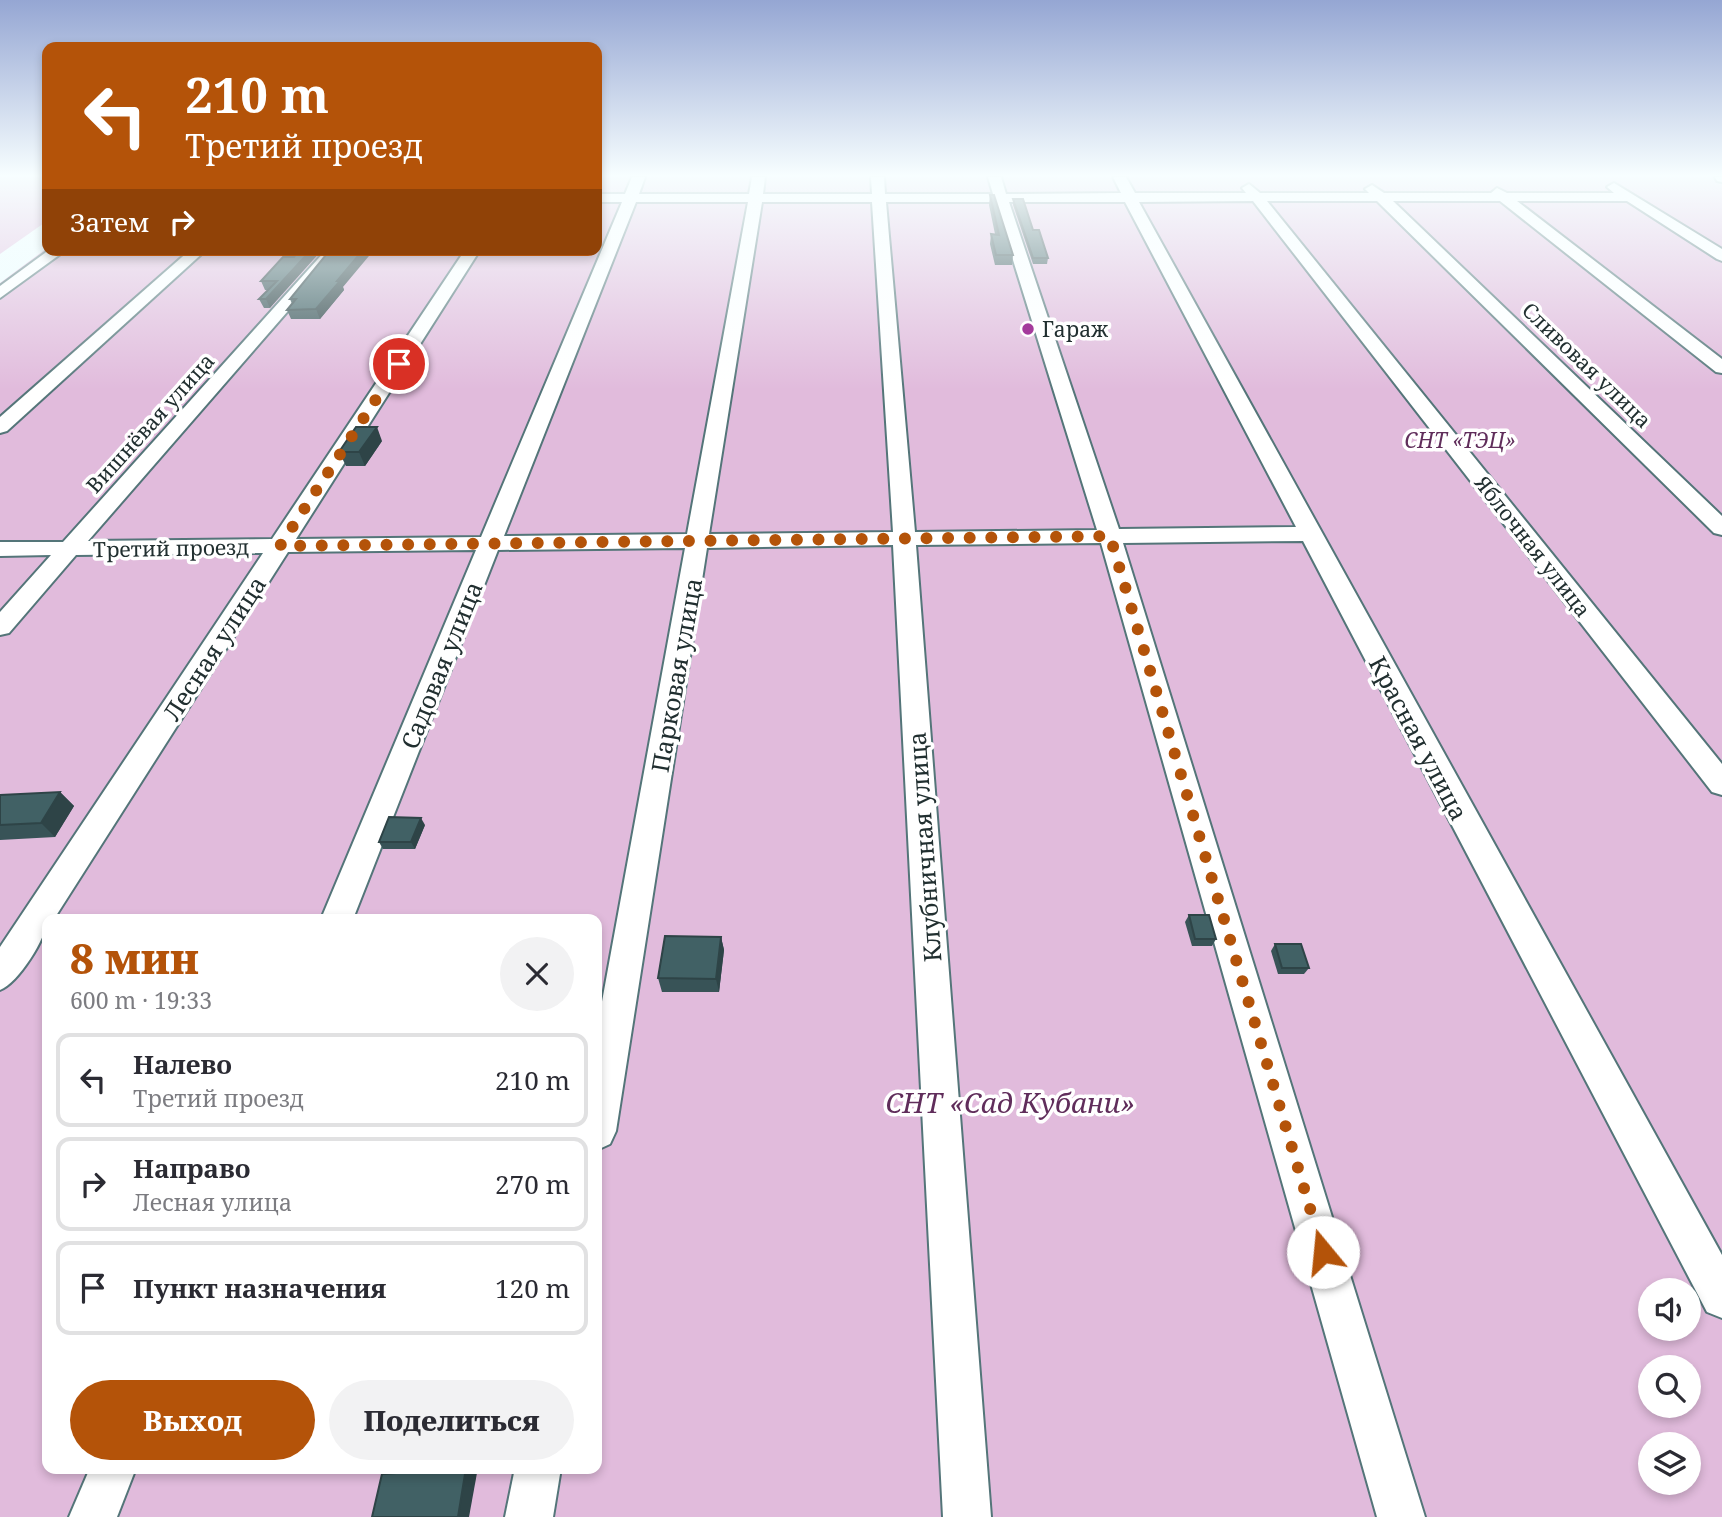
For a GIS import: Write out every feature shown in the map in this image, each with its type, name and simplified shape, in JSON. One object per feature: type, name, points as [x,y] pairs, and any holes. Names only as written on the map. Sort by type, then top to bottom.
[{"type":"street","name":"Садовая улица","points":[[339,914],[611,248]]},
{"type":"street","name":"Парковая улица","points":[[602,1101],[700,540],[747,248]]},
{"type":"street","name":"Клубничная улица","points":[[882,248],[904,537],[967,1517]]},
{"type":"street","points":[[1017,248],[1110,536],[1401,1517]]},
{"type":"street","name":"Красная улица","points":[[1156,248],[1308,534],[1722,1297]]},
{"type":"street","name":"Яблочная улица","points":[[1296,248],[1722,784]]},
{"type":"street","name":"Сливовая улица","points":[[1433,248],[1722,528]]},
{"type":"street","points":[[1568,248],[1722,368]]},
{"type":"street","points":[[0,293],[51,256]]},
{"type":"street","points":[[0,428],[191,256]]},
{"type":"street","name":"Вишнёвая улица","points":[[0,627],[329,256]]},
{"type":"street","name":"Лесная улица","points":[[0,975],[469,256]]},
{"type":"street","name":"Третий проезд","points":[[0,549],[1308,534]]},
{"type":"street","points":[[93,1517],[111,1474]]},
{"type":"street","points":[[529,1517],[537,1474]]},
{"type":"green space","name":"СНТ «Сад Кубани»","points":[[602,248],[1722,248],[1722,1517],[0,1517],[0,283],[42,252],[42,256],[602,256]]},
{"type":"building","points":[[994,248],[1011,248],[1013,255],[996,255]]},
{"type":"building","points":[[1030,248],[1045,248],[1048,258],[1033,258]]},
{"type":"building","points":[[305,256],[266,299],[259,299],[277,281],[261,281],[283,257]]},
{"type":"building","points":[[325,256],[358,256],[316,309],[287,310],[296,299],[290,299]]},
{"type":"building","points":[[356,427],[377,427],[359,452],[339,452]]},
{"type":"building","points":[[60,792],[41,823],[0,825],[0,795]]},
{"type":"building","points":[[389,817],[421,818],[411,842],[379,842]]},
{"type":"building","points":[[1189,915],[1209,915],[1216,939],[1195,939]]},
{"type":"building","points":[[665,936],[721,937],[716,979],[658,978]]},
{"type":"building","points":[[1275,944],[1301,944],[1309,968],[1282,968]]},
{"type":"building","points":[[382,1474],[465,1474],[458,1517],[372,1517]]},
{"type":"place","name":"Гараж","points":[[1028,329]]},
{"type":"route","points":[[399,364],[280,546],[1110,536],[1323,1252]]},
{"type":"park label","name":"СНТ «ТЭЦ»","points":[[1460,440]]}]
